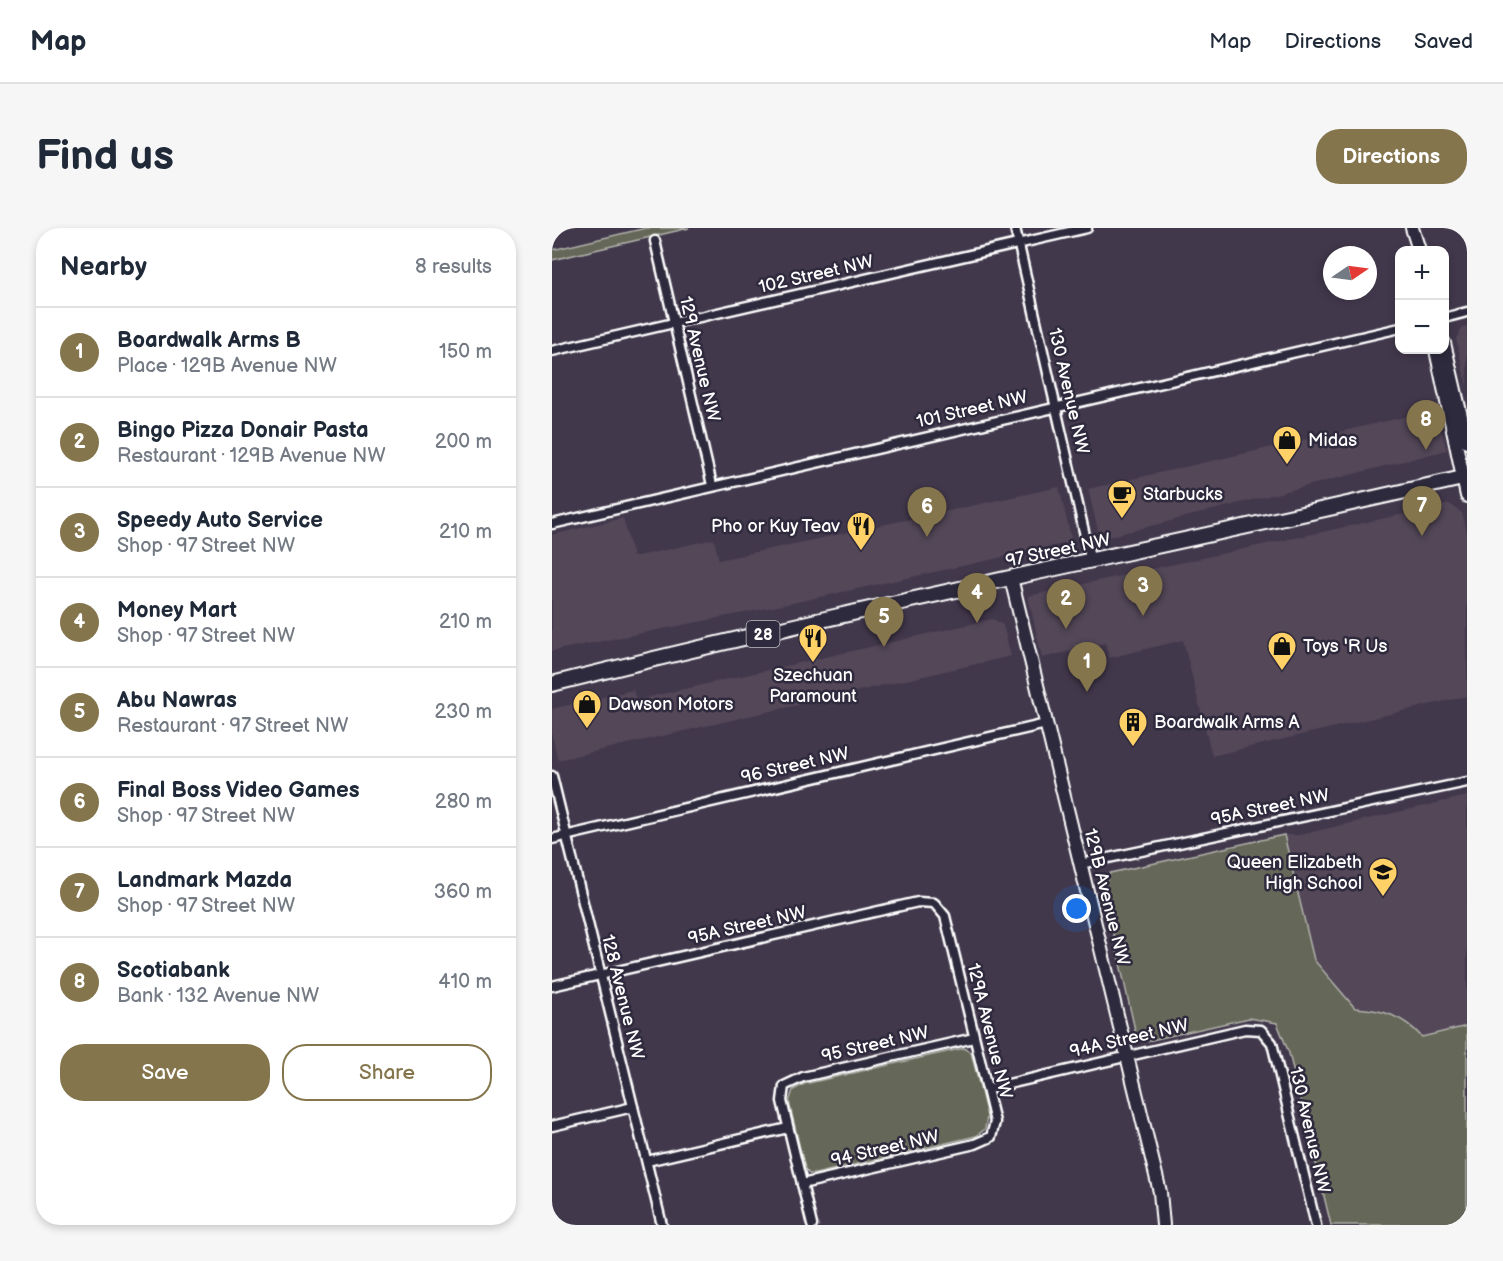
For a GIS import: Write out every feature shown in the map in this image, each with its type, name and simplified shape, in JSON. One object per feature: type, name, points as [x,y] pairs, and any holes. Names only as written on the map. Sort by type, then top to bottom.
[{"type":"main road","name":"97 Street NW","points":[[552,684],[974,586],[1091,562],[1465,477]]},
{"type":"street","name":"130 Avenue NW","points":[[1015,228],[1091,562]]},
{"type":"street","name":"102 Street NW","points":[[552,351],[1087,228]]},
{"type":"street","name":"129 Avenue NW","points":[[655,241],[712,485]]},
{"type":"street","points":[[1449,317],[1467,312]]},
{"type":"street","name":"101 Street NW","points":[[552,524],[712,485],[1395,329]]},
{"type":"street","points":[[1437,354],[1465,477],[1467,496]]},
{"type":"street","points":[[1447,354],[1467,442]]},
{"type":"street","name":"129B Avenue NW","points":[[1011,578],[1128,1055],[1160,1192],[1163,1225]]},
{"type":"street","name":"96 Street NW","points":[[552,839],[1046,724]]},
{"type":"street","name":"128 Avenue NW","points":[[552,776],[662,1225]]},
{"type":"street","name":"95A Street NW","points":[[1080,864],[1467,782]]},
{"type":"street","name":"95A Street NW","points":[[552,986],[918,902],[934,903],[945,916]]},
{"type":"street","name":"129A Avenue NW","points":[[945,916],[995,1122],[991,1137],[975,1144]]},
{"type":"street","name":"94A Street NW","points":[[987,1089],[1245,1029],[1261,1030],[1272,1043]]},
{"type":"street","name":"95 Street NW","points":[[788,1128],[782,1101],[784,1086],[803,1077],[974,1038]]},
{"type":"street","name":"130 Avenue NW","points":[[1272,1043],[1316,1225]]},
{"type":"street","points":[[552,1126],[633,1107]]},
{"type":"street","points":[[646,1161],[788,1128],[812,1225]]},
{"type":"street","name":"94 Street NW","points":[[802,1184],[975,1144]]},
{"type":"shaded area","points":[[1467,326],[1467,387],[1456,339],[1463,327]]},
{"type":"shaded area","points":[[1435,410],[1447,450],[1100,539],[1088,489]]},
{"type":"shaded area","points":[[1059,487],[1072,542],[788,604],[552,651],[552,535],[623,518],[633,557],[714,539],[719,560]]},
{"type":"shaded area","points":[[1450,504],[1462,513],[1467,533],[1467,696],[1212,756],[1183,640],[1109,658],[1105,643],[1042,658],[1028,596]]},
{"type":"shaded area","points":[[993,619],[1003,625],[1011,656],[558,760],[552,736],[552,709],[633,690],[636,700]]},
{"type":"shaded area","name":"Queen Elizabeth High School","points":[[1467,796],[1467,1026],[1421,1037],[1399,1017],[1379,1010],[1355,1008],[1314,960],[1284,835],[1299,835]]},
{"type":"green space","points":[[646,228],[689,228],[552,260],[552,250]]},
{"type":"green space","points":[[1284,835],[1314,960],[1355,1008],[1392,1015],[1407,1023],[1422,1037],[1467,1026],[1467,1225],[1331,1225],[1289,1053],[1277,1023],[1249,1018],[1143,1042],[1137,1039],[1103,888],[1110,873]]},
{"type":"green space","points":[[964,1048],[971,1052],[987,1116],[985,1129],[976,1136],[815,1174],[809,1174],[805,1169],[789,1102],[793,1090],[804,1084]]},
{"type":"place","name":"Scotiabank","points":[[1426,450]]},
{"type":"place","name":"Midas","points":[[1287,466]]},
{"type":"place","name":"Starbucks","points":[[1122,520]]},
{"type":"place","name":"Landmark Mazda","points":[[1422,536]]},
{"type":"place","name":"Final Boss Video Games","points":[[927,537]]},
{"type":"place","name":"Pho or Kuy Teav","points":[[861,552]]},
{"type":"place","name":"Speedy Auto Service","points":[[1143,616]]},
{"type":"place","name":"Money Mart","points":[[977,623]]},
{"type":"place","name":"Bingo Pizza Donair Pasta","points":[[1066,629]]},
{"type":"place","name":"Abu Nawras","points":[[884,647]]},
{"type":"place","name":"Szechuan Paramount","points":[[813,664]]},
{"type":"place","name":"Toys 'R Us","points":[[1282,672]]},
{"type":"place","name":"Boardwalk Arms B","points":[[1087,692]]},
{"type":"place","name":"Dawson Motors","points":[[587,730]]},
{"type":"place","name":"Boardwalk Arms A","points":[[1133,748]]},
{"type":"place","name":"Queen Elizabeth High School","points":[[1383,898]]}]
